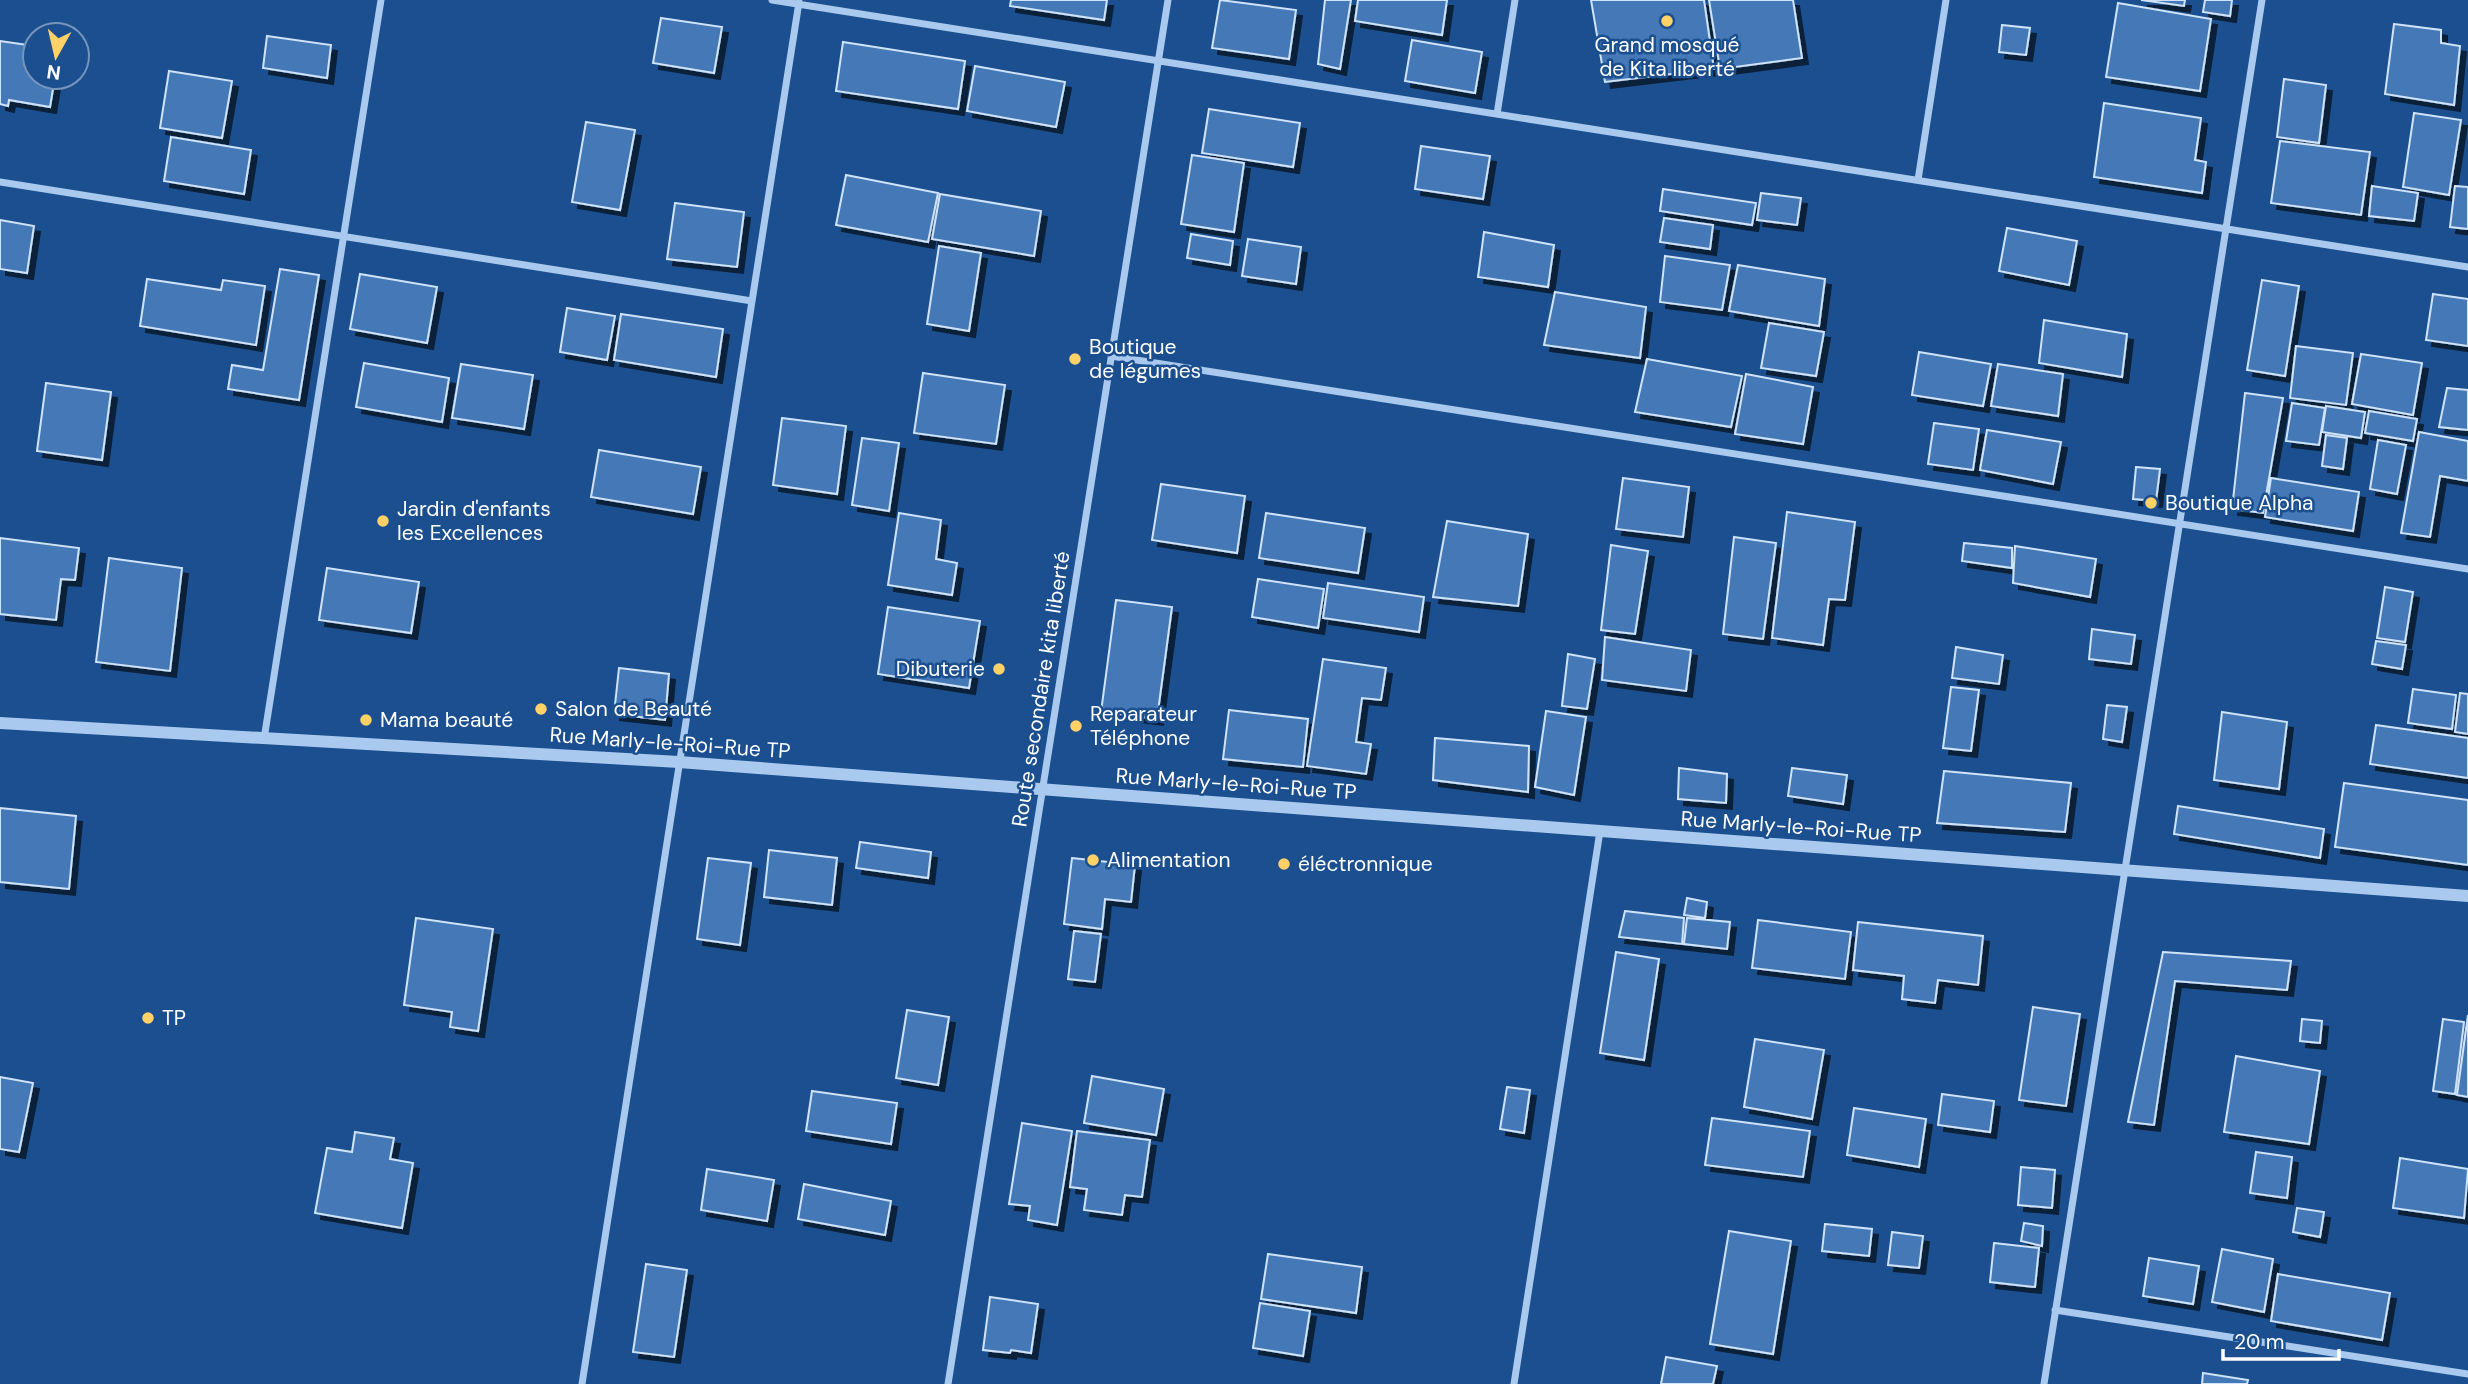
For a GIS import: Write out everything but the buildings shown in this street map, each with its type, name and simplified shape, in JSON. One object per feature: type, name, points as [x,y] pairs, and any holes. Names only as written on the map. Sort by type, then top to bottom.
[{"type":"street","points":[[264,738],[381,0]]},
{"type":"street","points":[[772,0],[799,2],[2468,267]]},
{"type":"street","name":"Route secondaire kita liberté","points":[[948,1384],[1168,0]]},
{"type":"street","points":[[1497,114],[1515,0]]},
{"type":"street","points":[[1917,180],[1946,0]]},
{"type":"street","points":[[2044,1384],[2262,0]]},
{"type":"street","points":[[582,1384],[799,2]]},
{"type":"street","points":[[0,182],[752,301]]},
{"type":"street","points":[[1111,356],[2468,569]]},
{"type":"street","name":"Rue Marly-le-Roi-Rue TP","points":[[0,723],[679,762],[2468,896]]},
{"type":"street","points":[[1514,1384],[1600,831]]},
{"type":"street","points":[[2055,1310],[2468,1374]]},
{"type":"place","name":"Grand mosqué de Kita liberté","points":[[1667,21]]},
{"type":"place","name":"Boutique de légumes","points":[[1075,359]]},
{"type":"place","name":"Boutique Alpha","points":[[2151,503]]},
{"type":"place","name":"Jardin d'enfants les Excellences","points":[[383,521]]},
{"type":"place","name":"Dibuterie","points":[[999,669]]},
{"type":"place","name":"Salon de Beauté","points":[[541,709]]},
{"type":"place","name":"Mama beauté","points":[[366,720]]},
{"type":"place","name":"Reparateur Téléphone","points":[[1076,726]]},
{"type":"place","name":"Alimentation","points":[[1093,860]]},
{"type":"place","name":"éléctronnique","points":[[1284,864]]},
{"type":"place","name":"TP","points":[[148,1018]]}]
